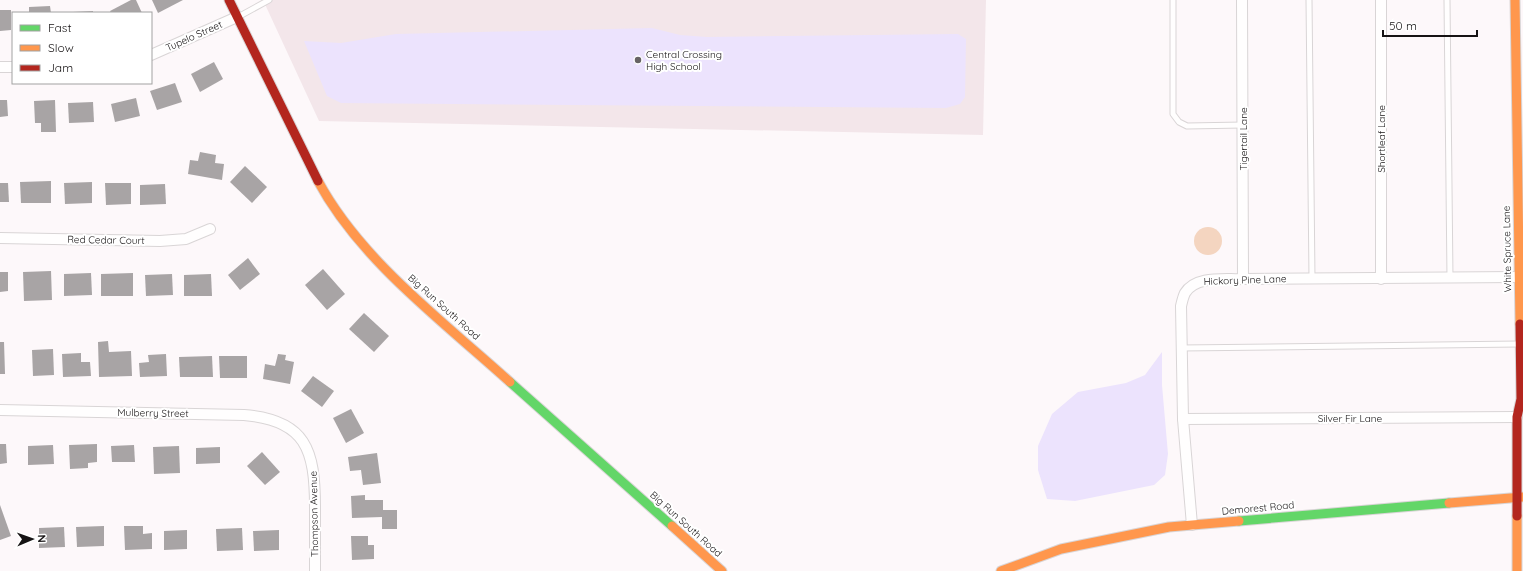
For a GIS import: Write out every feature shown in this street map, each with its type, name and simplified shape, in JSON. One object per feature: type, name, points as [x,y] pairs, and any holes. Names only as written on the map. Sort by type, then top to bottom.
[{"type":"street","name":"Big Run South Road","points":[[229,0],[320,184],[340,214],[370,252],[384,268],[722,571]]},
{"type":"street","name":"Tigertail Lane","points":[[1242,0],[1243,279]]},
{"type":"street","name":"Shortleaf Lane","points":[[1381,0],[1381,278]]},
{"type":"street","name":"White Spruce Lane","points":[[1515,0],[1518,277],[1522,399],[1517,417],[1520,498],[1517,571]]},
{"type":"street","name":"Tupelo Street","points":[[152,55],[237,17]]},
{"type":"street","points":[[0,66],[12,67]]},
{"type":"street","name":"Red Cedar Court","points":[[0,238],[160,241],[186,239],[210,229]]},
{"type":"street","name":"Hickory Pine Lane","points":[[1192,525],[1183,419],[1181,306],[1185,293],[1193,285],[1201,280],[1518,277]]},
{"type":"street","name":"Mulberry Street","points":[[0,410],[255,416],[274,420],[287,426],[300,437]]},
{"type":"street","name":"Silver Fir Lane","points":[[1183,419],[1517,417]]},
{"type":"street","name":"Thompson Avenue","points":[[300,437],[313,462],[315,490],[315,571]]},
{"type":"street","name":"Demorest Road","points":[[1001,571],[1061,549],[1169,527],[1520,498]]},
{"type":"lane","points":[[237,17],[269,0]]},
{"type":"lane","points":[[1174,0],[1174,114],[1179,122],[1187,126],[1243,125]]},
{"type":"lane","points":[[1309,0],[1312,278]]},
{"type":"lane","points":[[1447,0],[1450,278]]},
{"type":"lane","points":[[1181,348],[1520,344]]},
{"type":"shaded area","name":"Central Crossing High School","points":[[263,0],[986,0],[983,135],[319,121]]},
{"type":"shaded area","points":[[652,28],[680,35],[707,37],[958,34],[966,39],[965,97],[960,104],[946,108],[341,103],[327,96],[304,41],[341,43],[396,34]]},
{"type":"shaded area","points":[[1208,227],[1218,231],[1222,241],[1218,251],[1208,255],[1198,251],[1194,241],[1198,231]]},
{"type":"shaded area","points":[[1162,352],[1162,385],[1168,454],[1165,475],[1154,485],[1075,501],[1047,499],[1038,470],[1038,446],[1052,414],[1078,392],[1126,383],[1145,375]]},
{"type":"building","points":[[131,0],[136,0],[142,12],[110,12]]},
{"type":"building","points":[[152,0],[183,0],[158,13]]},
{"type":"building","points":[[50,6],[51,12],[29,12],[29,7]]},
{"type":"building","points":[[0,10],[11,10],[11,30],[0,31]]},
{"type":"building","points":[[214,62],[223,79],[200,92],[191,74]]},
{"type":"building","points":[[175,83],[182,102],[157,110],[150,91]]},
{"type":"building","points":[[136,98],[140,116],[115,122],[111,104]]},
{"type":"building","points":[[0,100],[7,100],[8,116],[0,117]]},
{"type":"building","points":[[55,100],[56,132],[41,132],[41,123],[35,123],[34,101]]},
{"type":"building","points":[[93,102],[94,122],[69,123],[68,103]]},
{"type":"building","points":[[200,152],[216,155],[215,163],[224,164],[222,180],[188,174],[190,160],[198,161]]},
{"type":"building","points":[[245,166],[267,187],[252,203],[230,182]]},
{"type":"building","points":[[51,181],[51,203],[21,203],[20,182]]},
{"type":"building","points":[[92,182],[92,203],[65,204],[64,183]]},
{"type":"building","points":[[0,183],[8,183],[9,202],[0,202]]},
{"type":"building","points":[[105,183],[131,183],[131,204],[106,205]]},
{"type":"building","points":[[165,184],[166,204],[140,205],[140,185]]},
{"type":"building","points":[[248,258],[260,274],[240,290],[228,275]]},
{"type":"building","points":[[323,269],[345,294],[327,310],[305,285]]},
{"type":"building","points":[[51,271],[52,300],[24,301],[23,272]]},
{"type":"building","points":[[0,272],[8,272],[8,291],[0,292]]},
{"type":"building","points":[[91,273],[92,295],[64,296],[64,274]]},
{"type":"building","points":[[133,273],[133,296],[101,296],[101,274]]},
{"type":"building","points":[[172,274],[173,295],[146,296],[145,275]]},
{"type":"building","points":[[211,274],[212,296],[184,296],[184,275]]},
{"type":"building","points":[[364,313],[389,336],[374,352],[349,329]]},
{"type":"building","points":[[108,341],[109,352],[131,351],[132,376],[99,377],[98,342]]},
{"type":"building","points":[[0,342],[4,342],[5,374],[0,374]]},
{"type":"building","points":[[53,349],[54,375],[33,376],[32,350]]},
{"type":"building","points":[[81,353],[81,362],[90,362],[91,376],[63,377],[62,354]]},
{"type":"building","points":[[166,354],[167,376],[140,377],[139,363],[149,362],[148,355]]},
{"type":"building","points":[[278,354],[286,355],[285,360],[294,362],[290,384],[263,379],[265,364],[275,366]]},
{"type":"building","points":[[212,356],[213,377],[180,377],[179,357]]},
{"type":"building","points":[[219,356],[247,356],[247,378],[220,378]]},
{"type":"building","points":[[313,376],[334,391],[322,407],[301,391]]},
{"type":"building","points":[[351,409],[364,433],[346,443],[333,418]]},
{"type":"building","points":[[0,444],[6,444],[7,463],[0,464]]},
{"type":"building","points":[[97,444],[97,462],[88,463],[88,468],[70,469],[69,445]]},
{"type":"building","points":[[53,445],[54,464],[28,465],[28,446]]},
{"type":"building","points":[[134,445],[135,462],[112,462],[111,446]]},
{"type":"building","points":[[179,446],[180,473],[154,474],[153,447]]},
{"type":"building","points":[[220,447],[220,463],[196,464],[196,448]]},
{"type":"building","points":[[262,452],[280,472],[265,485],[247,466]]},
{"type":"building","points":[[377,453],[381,483],[363,485],[361,470],[350,471],[348,457]]},
{"type":"building","points":[[365,495],[365,500],[383,500],[383,510],[397,510],[397,529],[382,529],[382,517],[352,518],[351,496]]},
{"type":"building","points":[[0,505],[11,536],[0,540]]},
{"type":"building","points":[[104,526],[104,546],[77,547],[76,527]]},
{"type":"building","points":[[124,526],[143,526],[143,534],[152,533],[152,549],[125,550]]},
{"type":"building","points":[[64,527],[65,547],[39,548],[39,528]]},
{"type":"building","points":[[242,528],[243,550],[217,551],[216,529]]},
{"type":"building","points":[[187,530],[187,549],[164,550],[164,531]]},
{"type":"building","points":[[279,530],[279,550],[254,551],[253,531]]},
{"type":"building","points":[[351,536],[368,536],[368,545],[374,545],[374,559],[352,560]]},
{"type":"traffic: fast","points":[[510,382],[672,526]]},
{"type":"traffic: fast","points":[[1239,521],[1449,503]]},
{"type":"traffic: slow","points":[[1515,0],[1520,324]]},
{"type":"traffic: slow","points":[[318,181],[336,210],[357,238],[380,264],[405,289],[510,382]]},
{"type":"traffic: slow","points":[[1449,503],[1523,497]]},
{"type":"traffic: slow","points":[[1517,516],[1517,571]]},
{"type":"traffic: slow","points":[[1001,571],[1061,549],[1169,527],[1239,521]]},
{"type":"traffic: slow","points":[[672,526],[722,571]]},
{"type":"traffic: jam","points":[[229,0],[318,181]]},
{"type":"traffic: jam","points":[[1517,516],[1517,417],[1521,399],[1520,324]]},
{"type":"place","name":"Central Crossing High School","points":[[638,60]]}]
